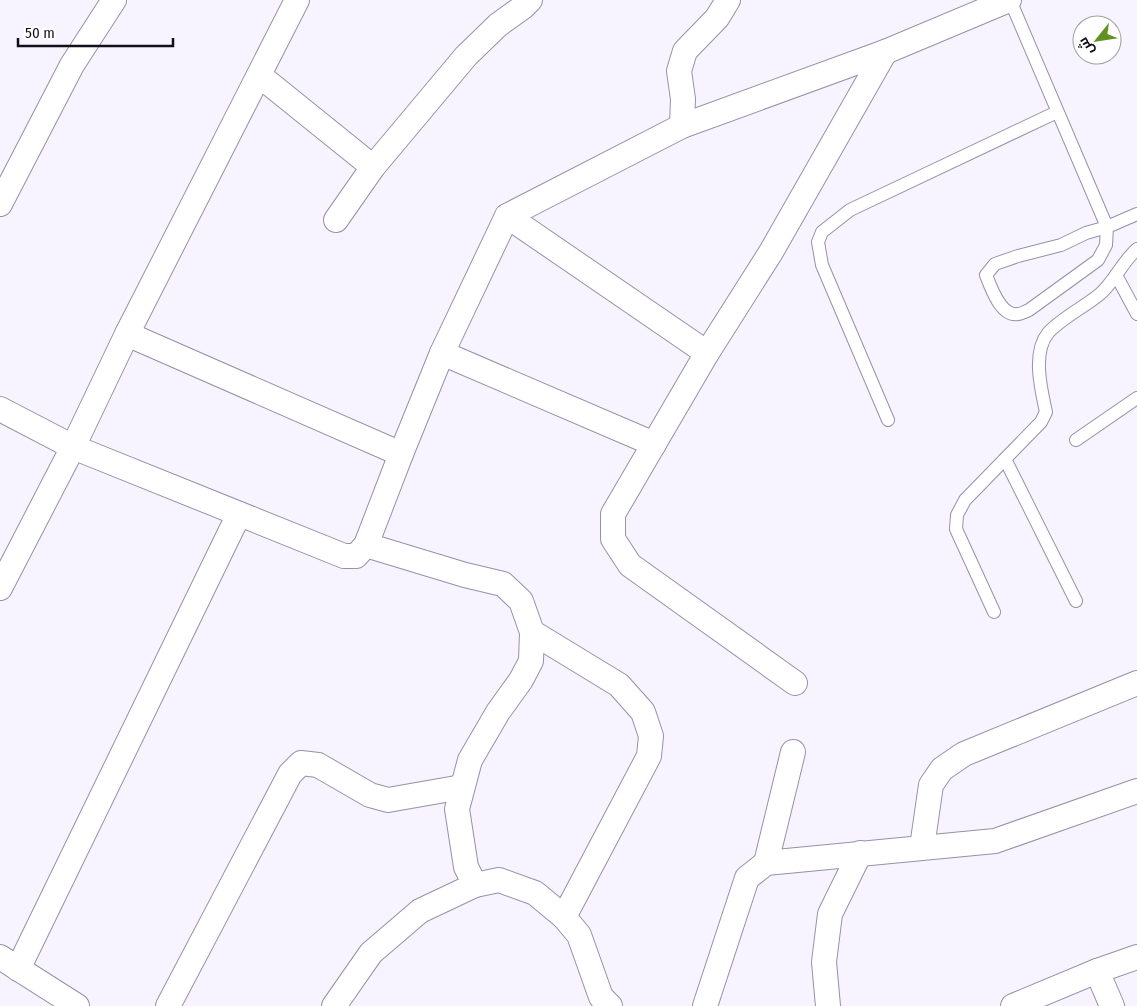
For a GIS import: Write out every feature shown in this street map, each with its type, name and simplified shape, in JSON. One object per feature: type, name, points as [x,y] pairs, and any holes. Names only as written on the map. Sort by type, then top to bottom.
[{"type":"street","points":[[0,204],[72,65],[114,0]]},
{"type":"street","points":[[0,588],[73,448],[127,334],[297,0]]},
{"type":"street","points":[[336,220],[373,166],[466,56],[498,25],[530,0]]},
{"type":"street","points":[[682,126],[683,99],[679,71],[685,51],[717,18],[728,0]]},
{"type":"street","points":[[0,409],[73,448],[344,556],[356,556],[366,545],[442,353],[507,216],[682,126],[885,52],[1010,0]]},
{"type":"street","points":[[795,683],[630,565],[613,539],[613,514],[708,354],[772,252],[885,52]]},
{"type":"street","points":[[259,75],[373,166]]},
{"type":"street","points":[[507,216],[708,354]]},
{"type":"street","points":[[127,334],[401,454]]},
{"type":"street","points":[[442,353],[654,444]]},
{"type":"street","points":[[77,1006],[9,963],[239,514]]},
{"type":"street","points":[[366,545],[465,575],[503,584],[521,601],[532,632],[531,661],[470,760],[457,809],[466,867],[475,885]]},
{"type":"street","points":[[532,632],[619,684],[642,712],[651,736],[649,756],[564,917]]},
{"type":"street","points":[[922,847],[931,785],[942,769],[964,754],[1137,683]]},
{"type":"street","points":[[766,863],[793,752]]},
{"type":"street","points":[[168,1006],[290,774],[301,763],[318,765],[370,795],[388,800],[462,787]]},
{"type":"street","points":[[704,1006],[747,878],[766,863],[995,841],[1137,791]]},
{"type":"street","points":[[828,1006],[824,962],[830,914],[860,853]]},
{"type":"street","points":[[334,1006],[372,953],[420,911],[475,885],[499,880],[535,893],[564,917],[579,935],[601,997],[610,1006]]},
{"type":"street","points":[[1013,1006],[1097,971],[1137,957]]},
{"type":"street","points":[[1097,971],[1112,1006]]},
{"type":"lane","points":[[1010,0],[1107,227],[1106,245],[1098,260],[1029,310],[1016,315],[1006,312],[993,295],[986,276],[995,264],[1018,256],[1061,246],[1086,234],[1107,227],[1137,214]]},
{"type":"lane","points":[[888,420],[822,265],[818,242],[822,232],[850,210],[1057,112]]},
{"type":"lane","points":[[994,612],[956,529],[957,515],[966,500],[1041,422],[1046,412],[1041,389],[1038,357],[1047,334],[1101,293],[1116,275],[1127,257],[1137,249]]},
{"type":"lane","points":[[1116,275],[1137,314]]},
{"type":"lane","points":[[1076,440],[1137,398]]},
{"type":"lane","points":[[1006,459],[1076,601]]}]
